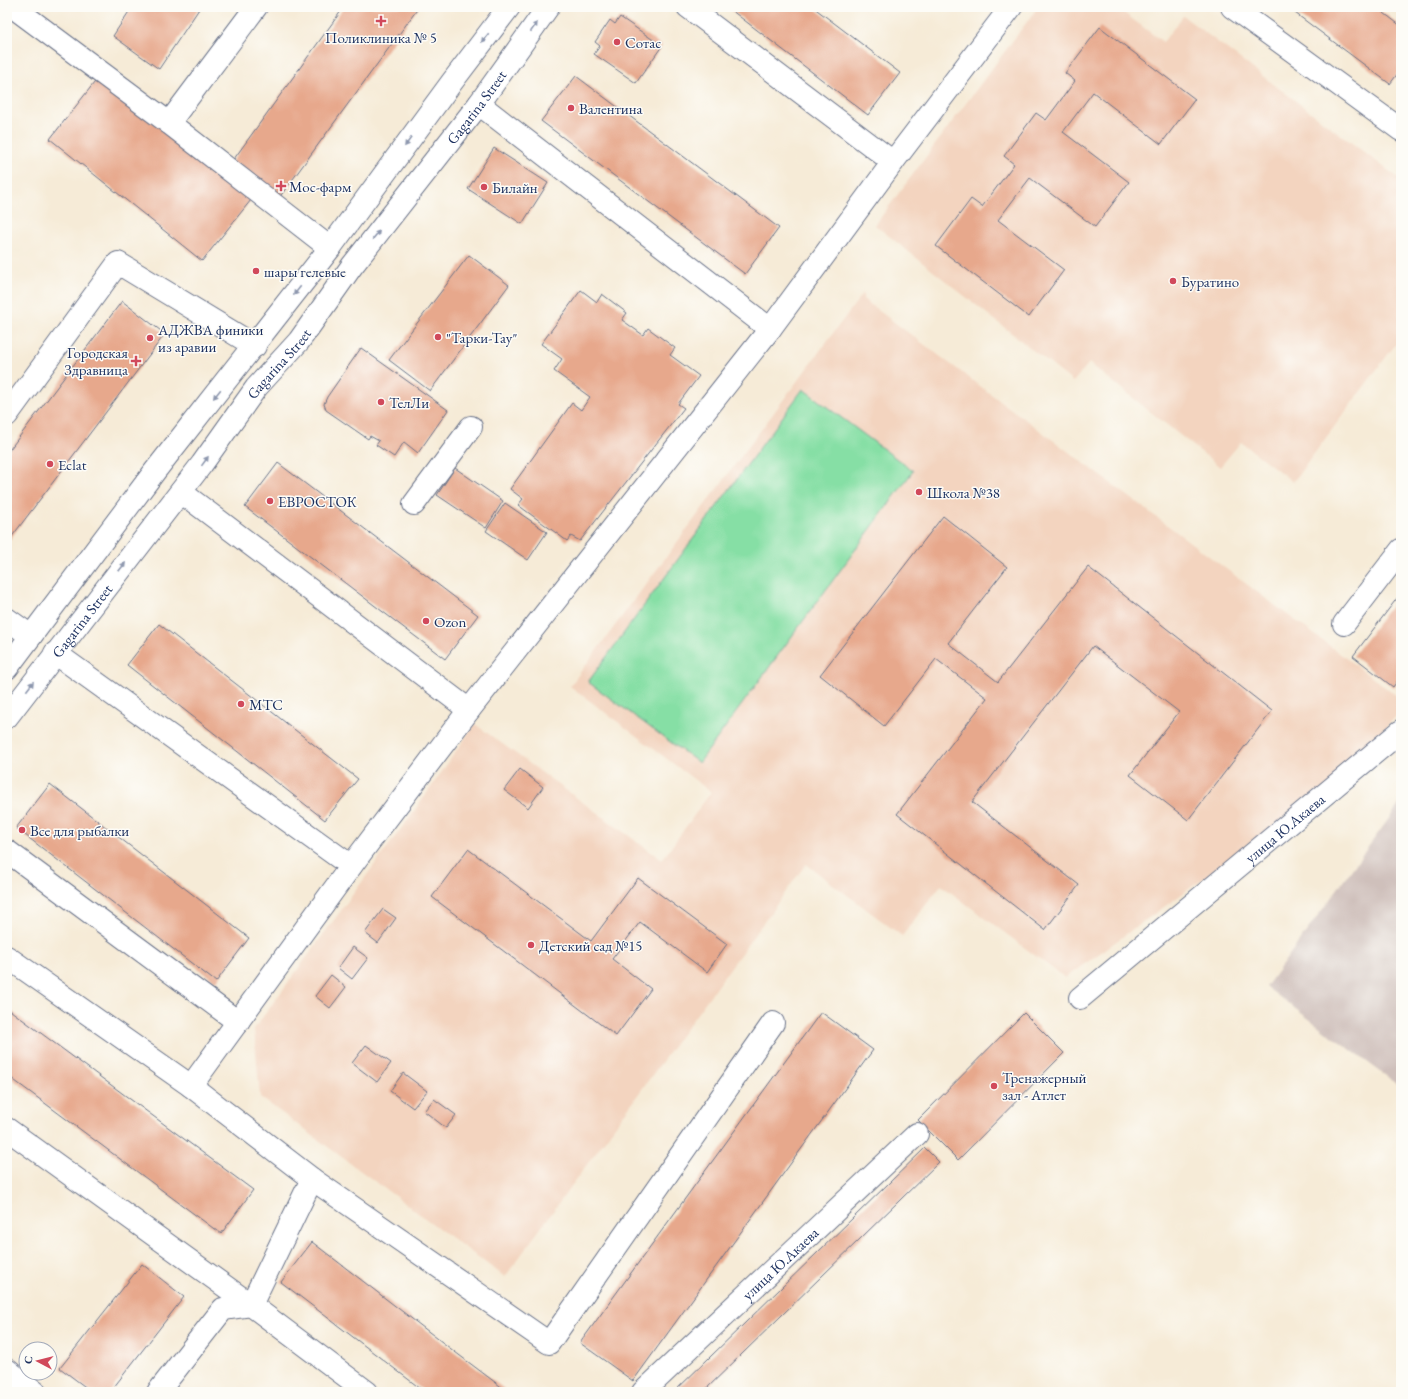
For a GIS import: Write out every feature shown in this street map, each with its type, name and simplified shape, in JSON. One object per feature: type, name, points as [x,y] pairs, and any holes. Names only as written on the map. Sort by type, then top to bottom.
[{"type":"main road","points":[[13,7],[169,123],[330,248]]},
{"type":"main road","points":[[169,123],[256,7]]},
{"type":"main road","name":"Gagarina Street","points":[[7,668],[155,471],[255,346],[330,248],[509,7]]},
{"type":"main road","name":"Gagarina Street","points":[[7,717],[181,492],[256,388],[298,341],[352,266],[479,104],[548,7]]},
{"type":"main road","points":[[688,7],[893,162]]},
{"type":"main road","points":[[191,1086],[351,866],[469,710],[770,329],[893,162],[1012,7]]},
{"type":"main road","points":[[1232,7],[1401,130]]},
{"type":"main road","points":[[479,104],[770,329]]},
{"type":"main road","points":[[7,415],[118,263],[255,346]]},
{"type":"main road","points":[[414,504],[471,427]]},
{"type":"main road","points":[[181,492],[469,710]]},
{"type":"main road","points":[[1344,624],[1401,550]]},
{"type":"main road","points":[[7,619],[31,636]]},
{"type":"main road","points":[[55,653],[351,866]]},
{"type":"main road","name":"улица Ю.Акаева","points":[[1080,998],[1401,731]]},
{"type":"main road","points":[[7,851],[238,1022]]},
{"type":"main road","points":[[7,957],[191,1086],[312,1179],[549,1343],[773,1023]]},
{"type":"main road","points":[[7,1128],[251,1305],[367,1392]]},
{"type":"main road","name":"улица Ю.Акаева","points":[[643,1392],[917,1134]]},
{"type":"main road","points":[[251,1305],[312,1179]]},
{"type":"main road","points":[[158,1392],[223,1309],[251,1305]]},
{"type":"main road","points":[[7,1370],[35,1392]]},
{"type":"shaded area","name":"Буратино","points":[[1038,7],[1116,7],[1163,42],[1183,16],[1401,180],[1401,337],[1293,482],[1241,442],[1220,467],[1089,363],[1073,382],[875,225]]},
{"type":"shaded area","name":"Школа №38","points":[[863,293],[863,299],[1401,699],[1401,711],[1327,790],[1065,978],[941,885],[902,936],[806,864],[505,1277],[260,1097],[254,1029],[422,800],[475,724],[662,860],[711,792],[570,686]]},
{"type":"shaded area","points":[[1401,802],[1401,1087],[1266,987]]},
{"type":"green space","points":[[803,389],[913,471],[699,763],[588,682]]},
{"type":"building","points":[[132,7],[196,7],[199,9],[159,69],[113,36]]},
{"type":"building","points":[[344,7],[419,7],[279,198],[231,163]]},
{"type":"building","points":[[727,7],[813,7],[900,73],[868,115]]},
{"type":"building","points":[[1287,7],[1376,7],[1401,26],[1401,69],[1390,84]]},
{"type":"building","points":[[620,17],[662,46],[636,83],[594,54],[600,46],[595,42],[610,20],[615,24]]},
{"type":"building","points":[[1100,27],[1195,99],[1161,144],[1093,92],[1063,132],[1129,182],[1095,227],[1030,178],[998,220],[1064,270],[1029,317],[936,246],[971,199],[982,207],[1014,164],[1004,156],[1036,113],[1046,120],[1075,81],[1065,73]]},
{"type":"building","points":[[576,76],[779,228],[745,274],[541,121]]},
{"type":"building","points":[[98,78],[251,200],[202,261],[50,139]]},
{"type":"building","points":[[494,148],[548,183],[522,224],[468,189]]},
{"type":"building","name":"\"Тарки-Тау\"","points":[[469,255],[509,285],[430,391],[389,360]]},
{"type":"building","points":[[581,290],[597,302],[602,294],[627,313],[622,320],[643,335],[648,328],[675,348],[670,355],[699,376],[678,404],[684,408],[580,541],[571,536],[567,541],[518,505],[523,499],[510,489],[572,403],[581,410],[590,397],[554,371],[562,359],[541,344]]},
{"type":"building","points":[[122,301],[165,334],[7,543],[7,453]]},
{"type":"building","name":"ТелЛи","points":[[361,348],[448,410],[418,453],[404,442],[394,457],[376,445],[379,441],[370,436],[368,439],[326,410],[324,404],[327,397]]},
{"type":"building","points":[[278,463],[478,615],[445,659],[245,507]]},
{"type":"building","points":[[455,468],[503,501],[486,528],[437,495]]},
{"type":"building","points":[[505,503],[547,532],[528,560],[486,531]]},
{"type":"building","points":[[943,516],[1007,567],[948,643],[998,682],[1088,567],[1272,711],[1188,820],[1130,775],[1179,712],[1093,646],[972,802],[1079,885],[1045,930],[897,814],[987,698],[936,659],[884,726],[820,675]]},
{"type":"building","points":[[1401,593],[1401,676],[1393,687],[1353,656]]},
{"type":"building","points":[[159,624],[358,779],[325,820],[127,665]]},
{"type":"building","points":[[520,769],[543,787],[528,808],[504,790]]},
{"type":"building","points":[[50,784],[249,938],[216,982],[16,828]]},
{"type":"building","points":[[468,849],[591,941],[638,878],[727,944],[707,972],[640,922],[612,959],[651,989],[616,1036],[432,897]]},
{"type":"building","points":[[383,909],[396,918],[378,943],[365,933]]},
{"type":"building","points":[[353,947],[368,958],[352,979],[338,968]]},
{"type":"building","points":[[331,975],[346,987],[330,1008],[315,996]]},
{"type":"building","points":[[7,1008],[253,1190],[221,1234],[7,1075]]},
{"type":"building","points":[[821,1012],[873,1050],[633,1381],[580,1343]]},
{"type":"building","points":[[1024,1013],[1064,1053],[958,1160],[918,1120]]},
{"type":"building","points":[[366,1045],[391,1063],[377,1082],[352,1063]]},
{"type":"building","points":[[403,1073],[427,1091],[413,1108],[390,1091]]},
{"type":"building","points":[[434,1099],[456,1115],[446,1128],[424,1111]]},
{"type":"building","points":[[925,1148],[939,1162],[703,1392],[674,1392]]},
{"type":"building","points":[[312,1242],[508,1392],[425,1392],[281,1282]]},
{"type":"building","points":[[142,1264],[184,1297],[110,1392],[92,1392],[60,1368]]},
{"type":"place","name":"Поликлиника № 5","points":[[381,21]]},
{"type":"place","name":"Сотас","points":[[617,42]]},
{"type":"place","name":"Валентина","points":[[571,108]]},
{"type":"place","name":"Мос-фарм","points":[[281,186]]},
{"type":"place","name":"Билайн","points":[[484,187]]},
{"type":"place","name":"шары гелевые","points":[[256,271]]},
{"type":"place","name":"Буратино","points":[[1173,281]]},
{"type":"place","name":"\"Тарки-Тау\"","points":[[438,337]]},
{"type":"place","name":"АДЖВА финики из аравии","points":[[150,338]]},
{"type":"place","name":"Городская Здравница","points":[[136,361]]},
{"type":"place","name":"ТелЛи","points":[[381,402]]},
{"type":"place","name":"Eclat","points":[[50,464]]},
{"type":"place","name":"Школа №38","points":[[919,492]]},
{"type":"place","name":"ЕВРОСТОК","points":[[270,501]]},
{"type":"place","name":"Ozon","points":[[426,621]]},
{"type":"place","name":"МТС","points":[[241,704]]},
{"type":"place","name":"Все для рыбалки","points":[[22,830]]},
{"type":"place","name":"Детский сад №15","points":[[531,945]]},
{"type":"place","name":"Тренажерный зал - Атлет","points":[[994,1086]]}]
